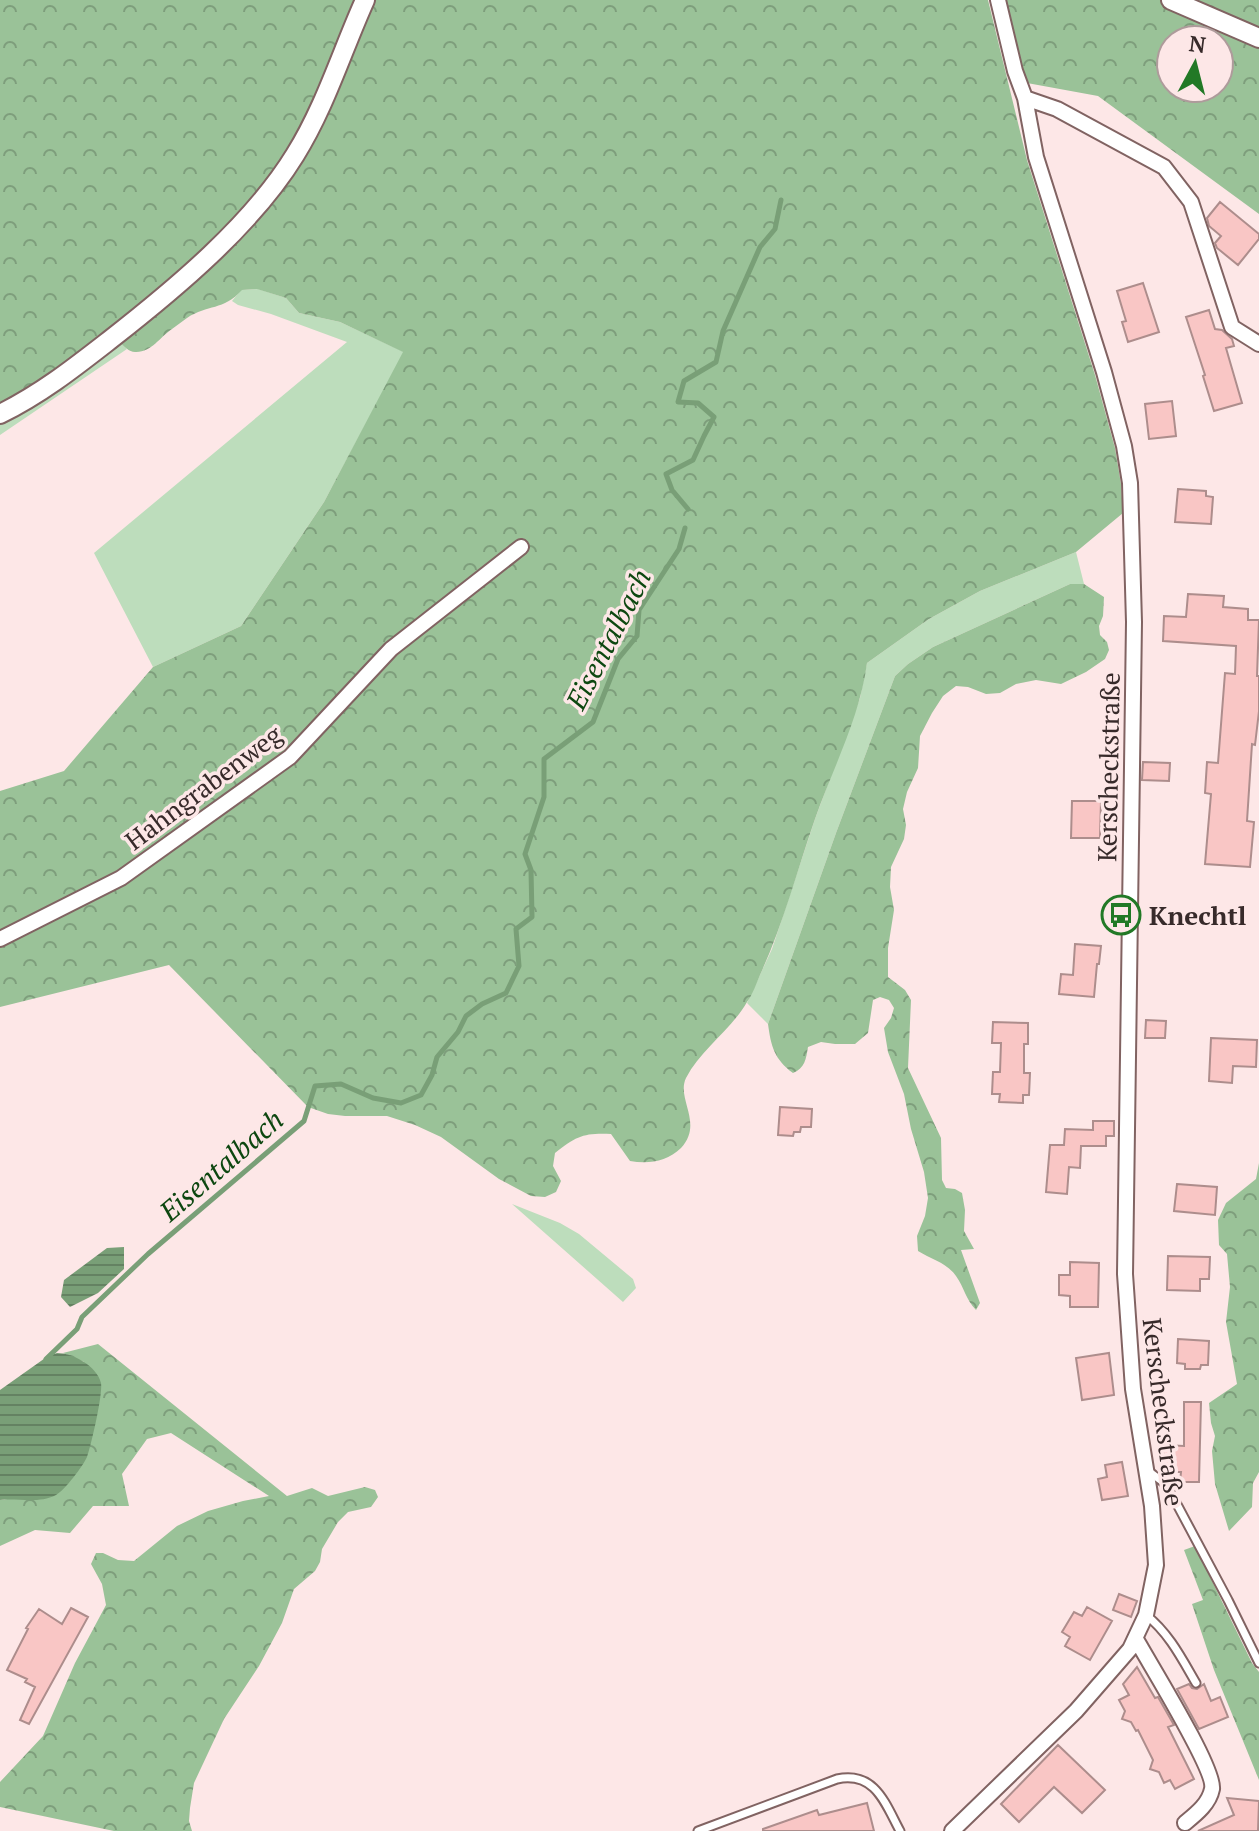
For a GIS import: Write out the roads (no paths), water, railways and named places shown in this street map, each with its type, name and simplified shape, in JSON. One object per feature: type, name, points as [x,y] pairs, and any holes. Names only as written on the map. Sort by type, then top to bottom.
[{"type":"street","points":[[0,414],[62,377],[142,315],[223,241],[271,189],[307,134],[365,0]]},
{"type":"street","name":"Kerscheckstraße","points":[[952,1831],[1084,1703],[1121,1660],[1136,1639],[1146,1615],[1156,1565],[1155,1535],[1133,1389],[1125,1274],[1134,622],[1130,483],[1124,446],[1104,372],[1036,157],[1025,98],[1015,71],[998,0]]},
{"type":"street","points":[[1171,0],[1259,38]]},
{"type":"street","points":[[1025,98],[1057,109],[1164,167],[1191,202],[1232,327],[1259,344]]},
{"type":"street","name":"Hahngrabenweg","points":[[0,939],[121,878],[290,757],[391,649],[521,547]]},
{"type":"street","points":[[1136,1639],[1205,1760],[1212,1784],[1206,1802],[1185,1823]]},
{"type":"lane","points":[[1146,1469],[1160,1478],[1172,1495],[1259,1663]]},
{"type":"lane","points":[[1146,1615],[1157,1624],[1196,1683]]},
{"type":"lane","points":[[698,1831],[837,1779],[856,1778],[865,1781],[879,1793],[900,1831]]},
{"type":"waterway","name":"Eisentalbach","points":[[688,509],[672,490],[666,474],[693,460],[714,417],[698,403],[678,402],[684,381],[716,362],[723,331],[760,247],[775,229],[781,200]]},
{"type":"waterway","name":"Eisentalbach","points":[[46,1359],[77,1329],[82,1317],[148,1254],[304,1121],[315,1086],[341,1084],[373,1098],[401,1103],[421,1095],[437,1057],[458,1032],[466,1016],[482,1004],[506,993],[519,966],[516,929],[532,917],[531,870],[525,854],[544,797],[544,759],[593,722],[618,659],[637,636],[639,610],[679,549],[685,528]]},
{"type":"place","name":"Knechtl","points":[[1121,915]]}]
